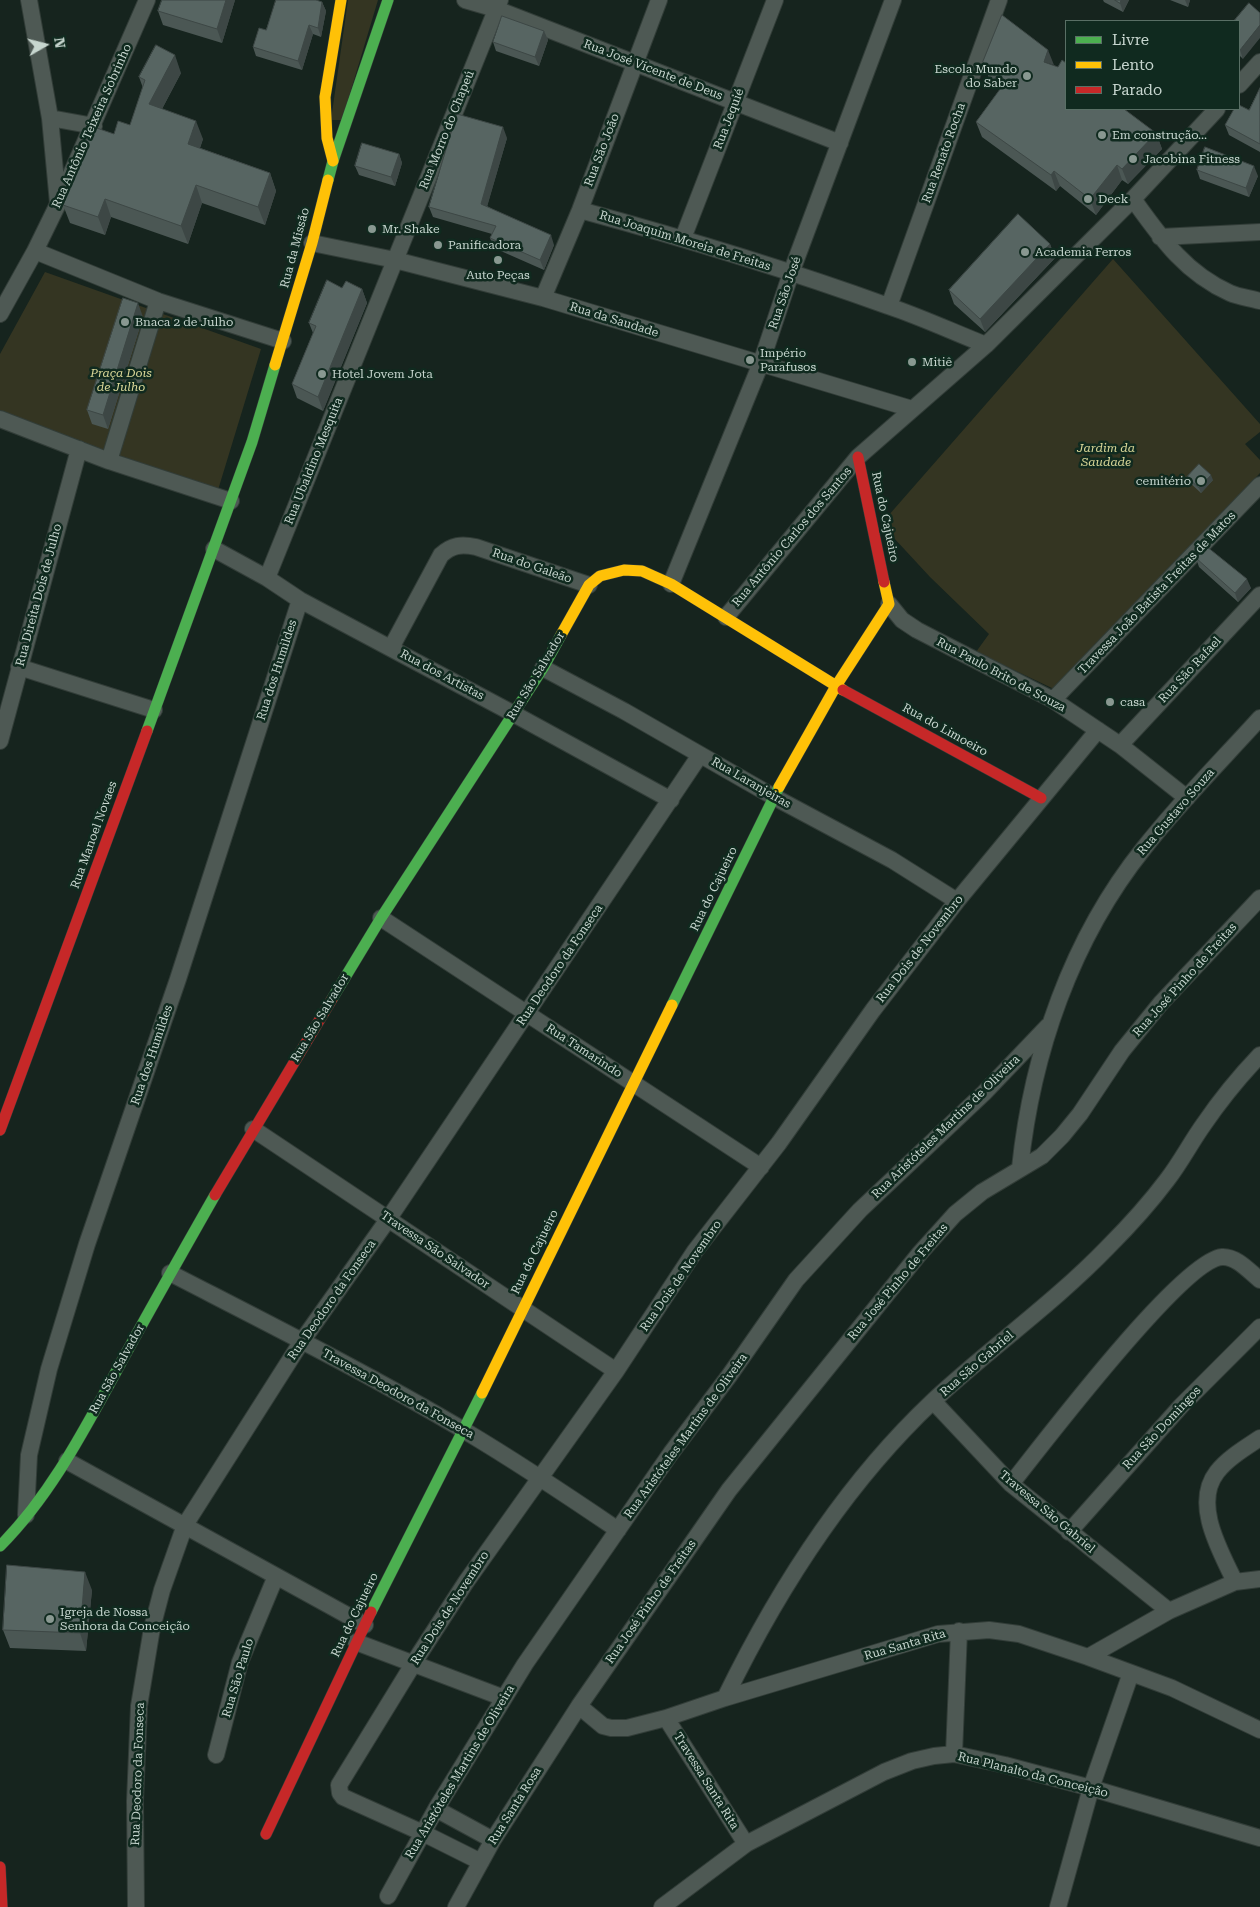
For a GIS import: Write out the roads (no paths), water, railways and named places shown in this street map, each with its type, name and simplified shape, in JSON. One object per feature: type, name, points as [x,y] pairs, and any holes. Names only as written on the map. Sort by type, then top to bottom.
[{"type":"street","points":[[29,0],[50,118],[58,204]]},
{"type":"street","name":"Rua Antônio Teixeira Sobrinho","points":[[35,251],[94,126],[147,0]]},
{"type":"street","name":"Rua da Missão","points":[[333,161],[327,138],[325,97],[341,0]]},
{"type":"street","name":"Rua da Missão","points":[[283,341],[312,243],[333,161],[388,0]]},
{"type":"street","name":"Rua José Vicente de Deus","points":[[465,0],[498,5],[635,64],[840,143]]},
{"type":"street","name":"Rua São João","points":[[543,298],[580,210],[659,0]]},
{"type":"street","name":"Rua Jequié","points":[[683,238],[775,0]]},
{"type":"street","name":"Rua São José","points":[[671,584],[761,363],[791,273],[893,0]]},
{"type":"street","name":"Rua Renato Rocha","points":[[889,306],[999,0]]},
{"type":"street","name":"Rua Morro do Chapeú","points":[[395,260],[498,5]]},
{"type":"street","points":[[1240,84],[1260,62]]},
{"type":"street","points":[[858,457],[986,345],[1133,199],[1216,110]]},
{"type":"street","points":[[50,118],[94,126]]},
{"type":"street","points":[[1133,199],[1160,237],[1181,261],[1202,278],[1231,294],[1260,301]]},
{"type":"street","name":"Rua Joaquim Moreia de Freitas","points":[[580,210],[683,238],[791,273],[889,306],[986,345]]},
{"type":"street","points":[[1160,237],[1260,232]]},
{"type":"street","name":"Rua da Saudade","points":[[312,243],[395,260],[543,298],[912,409]]},
{"type":"street","points":[[0,314],[35,251],[158,301],[283,341],[252,442],[214,549]]},
{"type":"street","name":"Rua Ubaldino Mesquita","points":[[267,578],[395,260]]},
{"type":"street","points":[[109,461],[158,301]]},
{"type":"street","points":[[0,419],[109,461],[231,501]]},
{"type":"street","name":"Rua Direita Dois de Julho","points":[[0,741],[18,667],[79,449]]},
{"type":"street","name":"Rua do Cajueiro","points":[[266,1834],[356,1642],[464,1430],[774,798],[836,686],[889,604],[858,457]]},
{"type":"street","name":"Rua Antônio Carlos dos Santos","points":[[726,617],[858,457]]},
{"type":"street","name":"Travessa João Batista Freitas de Matos","points":[[1054,700],[1260,485]]},
{"type":"street","name":"Rua do Galeão","points":[[391,648],[441,555],[455,546],[476,547],[589,585]]},
{"type":"street","name":"Rua dos Artistas","points":[[214,549],[267,578],[300,600],[671,800]]},
{"type":"street","name":"Rua Manoel Novaes","points":[[0,1130],[214,549]]},
{"type":"street","points":[[589,585],[600,576],[624,570],[642,571],[671,584],[836,686]]},
{"type":"street","name":"Rua São Salvador","points":[[0,1546],[13,1533],[66,1460],[253,1129],[381,918],[543,668],[589,585]]},
{"type":"street","name":"Rua São Rafael","points":[[1120,745],[1260,596]]},
{"type":"street","name":"Rua dos Humildes","points":[[26,1515],[29,1456],[49,1369],[87,1244],[178,979],[300,600]]},
{"type":"street","name":"Rua Paulo Brito de Souza","points":[[889,604],[902,620],[917,630],[1054,700],[1120,745],[1187,798]]},
{"type":"street","points":[[18,667],[154,710]]},
{"type":"street","name":"Rua Laranjeiras","points":[[543,668],[624,711],[774,798],[892,860],[957,901]]},
{"type":"street","name":"Rua do Limoeiro","points":[[836,686],[1041,798]]},
{"type":"street","name":"Rua Gustavo Souza","points":[[1020,1168],[1032,1090],[1048,1026],[1077,957],[1106,903],[1143,848],[1260,718]]},
{"type":"street","name":"Rua Dois de Novembro","points":[[423,1833],[343,1797],[339,1786],[413,1664],[466,1582],[616,1371],[695,1251],[761,1167],[873,1010],[957,901],[1098,730]]},
{"type":"street","name":"Rua Deodoro da Fonseca","points":[[136,1907],[135,1801],[140,1698],[152,1628],[162,1590],[185,1524],[302,1341],[389,1218],[671,800],[700,754]]},
{"type":"street","name":"Rua José Pinho de Freitas","points":[[579,1706],[729,1490],[920,1253],[955,1214],[982,1192],[1042,1156],[1062,1136],[1080,1114],[1122,1051],[1161,1003],[1260,898]]},
{"type":"street","name":"Rua Tamarindo","points":[[381,918],[761,1167]]},
{"type":"street","name":"Rua Aristóteles Martins de Oliveira","points":[[388,1896],[436,1809],[525,1664],[671,1452],[729,1376],[796,1280],[860,1210],[984,1093],[1048,1026]]},
{"type":"street","name":"Rua São Gabriel","points":[[725,1698],[752,1642],[793,1575],[835,1512],[885,1450],[933,1401],[1060,1291],[1106,1249],[1135,1219],[1167,1180],[1229,1089],[1260,1055]]},
{"type":"street","name":"Travessa São Salvador","points":[[253,1129],[616,1371]]},
{"type":"street","points":[[1011,1484],[1144,1319],[1195,1270],[1210,1260],[1230,1257],[1260,1280]]},
{"type":"street","name":"Travessa Deodoro da Fonseca","points":[[170,1273],[302,1341],[464,1430],[540,1477],[618,1530]]},
{"type":"street","name":"Rua São Domingos","points":[[1069,1532],[1175,1413],[1260,1327]]},
{"type":"street","name":"Travessa São Gabriel","points":[[933,1401],[1011,1484],[1169,1612]]},
{"type":"street","points":[[1235,1582],[1215,1540],[1209,1520],[1208,1492],[1216,1472],[1260,1438]]},
{"type":"street","points":[[66,1460],[365,1625]]},
{"type":"street","name":"Rua São Paulo","points":[[216,1755],[240,1662],[276,1576]]},
{"type":"street","points":[[1088,1656],[1169,1612],[1235,1582],[1260,1579]]},
{"type":"street","name":"Rua Santa Rita","points":[[579,1706],[603,1726],[626,1728],[666,1718],[725,1698],[938,1634],[989,1630],[1019,1634],[1088,1656],[1172,1688],[1260,1730]]},
{"type":"street","points":[[954,1754],[959,1631]]},
{"type":"street","points":[[356,1642],[504,1698]]},
{"type":"street","points":[[1058,1907],[1091,1788],[1131,1673]]},
{"type":"street","name":"Rua Santa Rosa","points":[[459,1906],[493,1840],[579,1706]]},
{"type":"street","name":"Travessa Santa Rita","points":[[666,1718],[746,1844]]},
{"type":"street","name":"Rua Planalto da Conceição","points":[[662,1907],[746,1844],[884,1772],[912,1761],[934,1756],[954,1754],[1005,1765],[1091,1788],[1260,1838]]},
{"type":"street","points":[[436,1809],[493,1840]]},
{"type":"street","points":[[423,1833],[480,1862]]},
{"type":"street","points":[[0,1874],[2,1907]]},
{"type":"place","name":"Escola Mundo do Saber","points":[[1027,76]]},
{"type":"place","name":"Em construção...","points":[[1102,135]]},
{"type":"place","name":"Jacobina Fitness","points":[[1133,159]]},
{"type":"place","name":"Deck","points":[[1088,199]]},
{"type":"place","name":"Mr. Shake","points":[[372,229]]},
{"type":"place","name":"Panificadora","points":[[438,245]]},
{"type":"place","name":"Academia Ferros","points":[[1025,252]]},
{"type":"place","name":"Auto Peças","points":[[498,260]]},
{"type":"place","name":"Bnaca 2 de Julho","points":[[125,322]]},
{"type":"place","name":"Império Parafusos","points":[[750,360]]},
{"type":"place","name":"Mitiê","points":[[912,362]]},
{"type":"place","name":"Hotel Jovem Jota","points":[[322,374]]},
{"type":"place","name":"cemitério","points":[[1201,481]]},
{"type":"place","name":"casa","points":[[1110,702]]},
{"type":"place","name":"Igreja de Nossa Senhora da Conceição","points":[[50,1619]]},
{"type":"park label","name":"Praça Dois de Julho","points":[[121,380]]},
{"type":"park label","name":"Jardim da Saudade","points":[[1106,455]]}]
